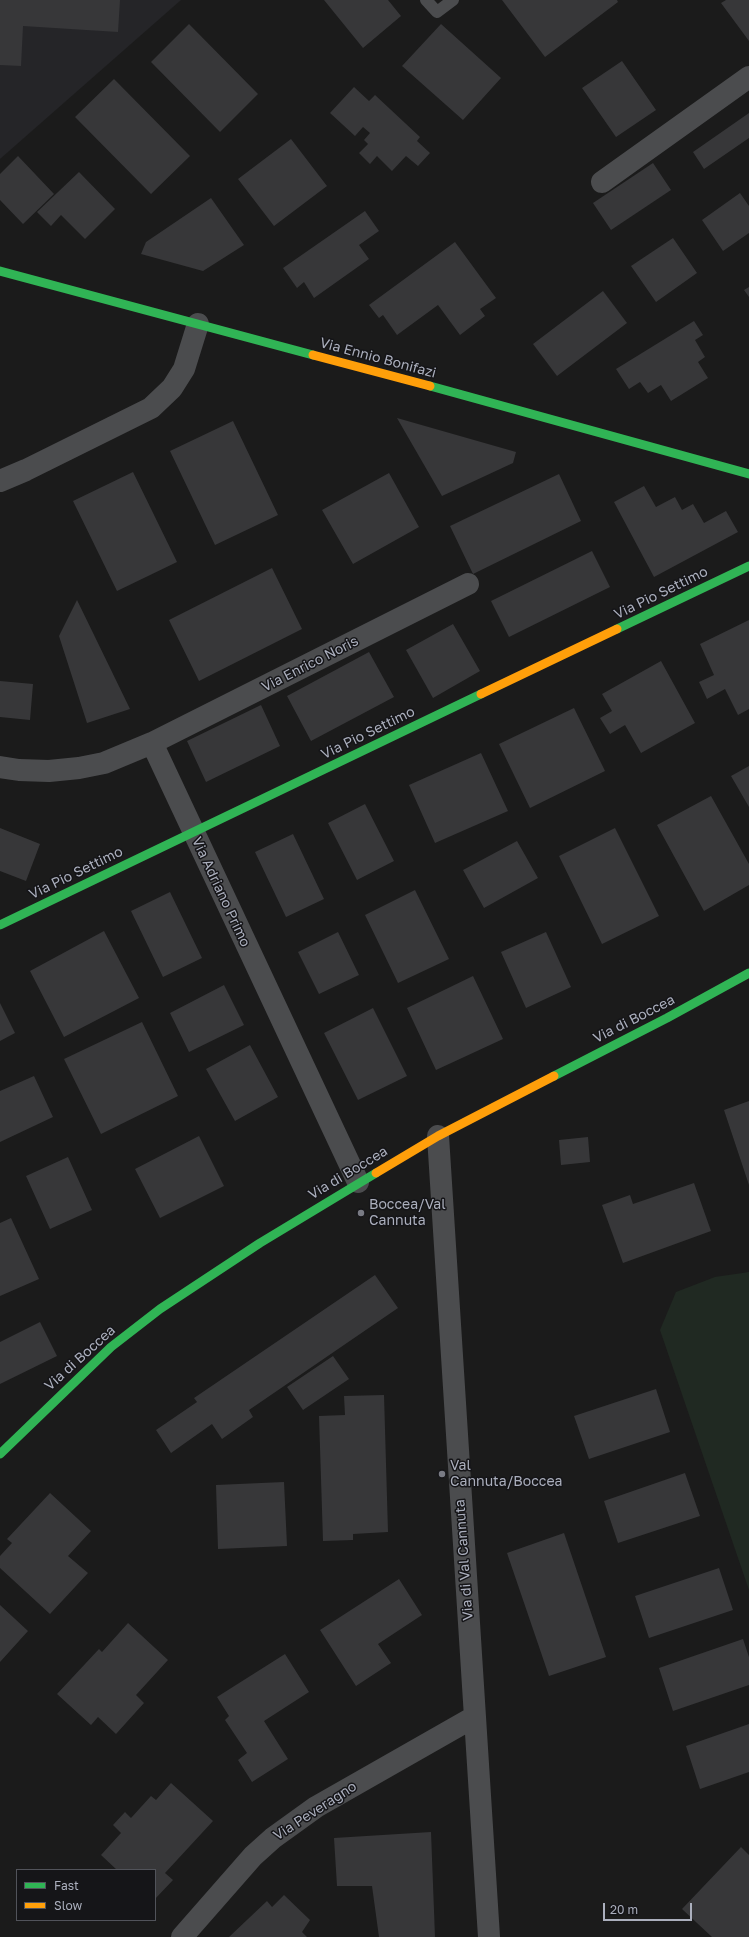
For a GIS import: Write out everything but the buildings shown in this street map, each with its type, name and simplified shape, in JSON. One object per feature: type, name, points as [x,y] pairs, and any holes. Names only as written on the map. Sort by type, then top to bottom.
[{"type":"street","points":[[602,182],[749,77]]},
{"type":"street","name":"Via Ennio Bonifazi","points":[[0,270],[525,411],[749,474]]},
{"type":"street","points":[[0,481],[26,470],[151,408],[172,388],[184,369],[198,324]]},
{"type":"street","name":"Via Pio Settimo","points":[[0,925],[749,566]]},
{"type":"street","name":"Via Enrico Noris","points":[[152,743],[468,584]]},
{"type":"street","points":[[0,767],[18,770],[49,771],[79,768],[104,763],[152,743]]},
{"type":"street","name":"Via Adriano Primo","points":[[152,743],[192,832],[358,1182]]},
{"type":"street","name":"Via di Boccea","points":[[1,1451],[92,1363],[137,1327],[254,1247],[358,1182],[438,1136],[667,1018],[749,973]]},
{"type":"street","name":"Via di Val Cannuta","points":[[438,1136],[489,1937]]},
{"type":"street","name":"Via Peveragno","points":[[182,1937],[253,1856],[273,1838],[316,1807],[474,1717]]},
{"type":"lane","points":[[426,0],[437,12],[453,0]]},
{"type":"shaded area","points":[[0,0],[181,0],[0,159]]},
{"type":"shaded area","points":[[749,1272],[749,1590],[660,1330],[676,1292],[715,1277]]},
{"type":"traffic: fast","points":[[0,271],[313,355]]},
{"type":"traffic: fast","points":[[430,386],[749,474]]},
{"type":"traffic: fast","points":[[617,629],[749,566]]},
{"type":"traffic: fast","points":[[0,925],[481,694]]},
{"type":"traffic: fast","points":[[554,1076],[667,1018],[749,973]]},
{"type":"traffic: fast","points":[[0,1454],[111,1347],[160,1309],[260,1243],[376,1173]]},
{"type":"traffic: slow","points":[[313,355],[430,386]]},
{"type":"traffic: slow","points":[[481,694],[617,629]]},
{"type":"traffic: slow","points":[[376,1173],[438,1136],[554,1076]]},
{"type":"place","name":"Boccea/Val Cannuta","points":[[361,1213]]},
{"type":"place","name":"Val Cannuta/Boccea","points":[[442,1474]]}]
